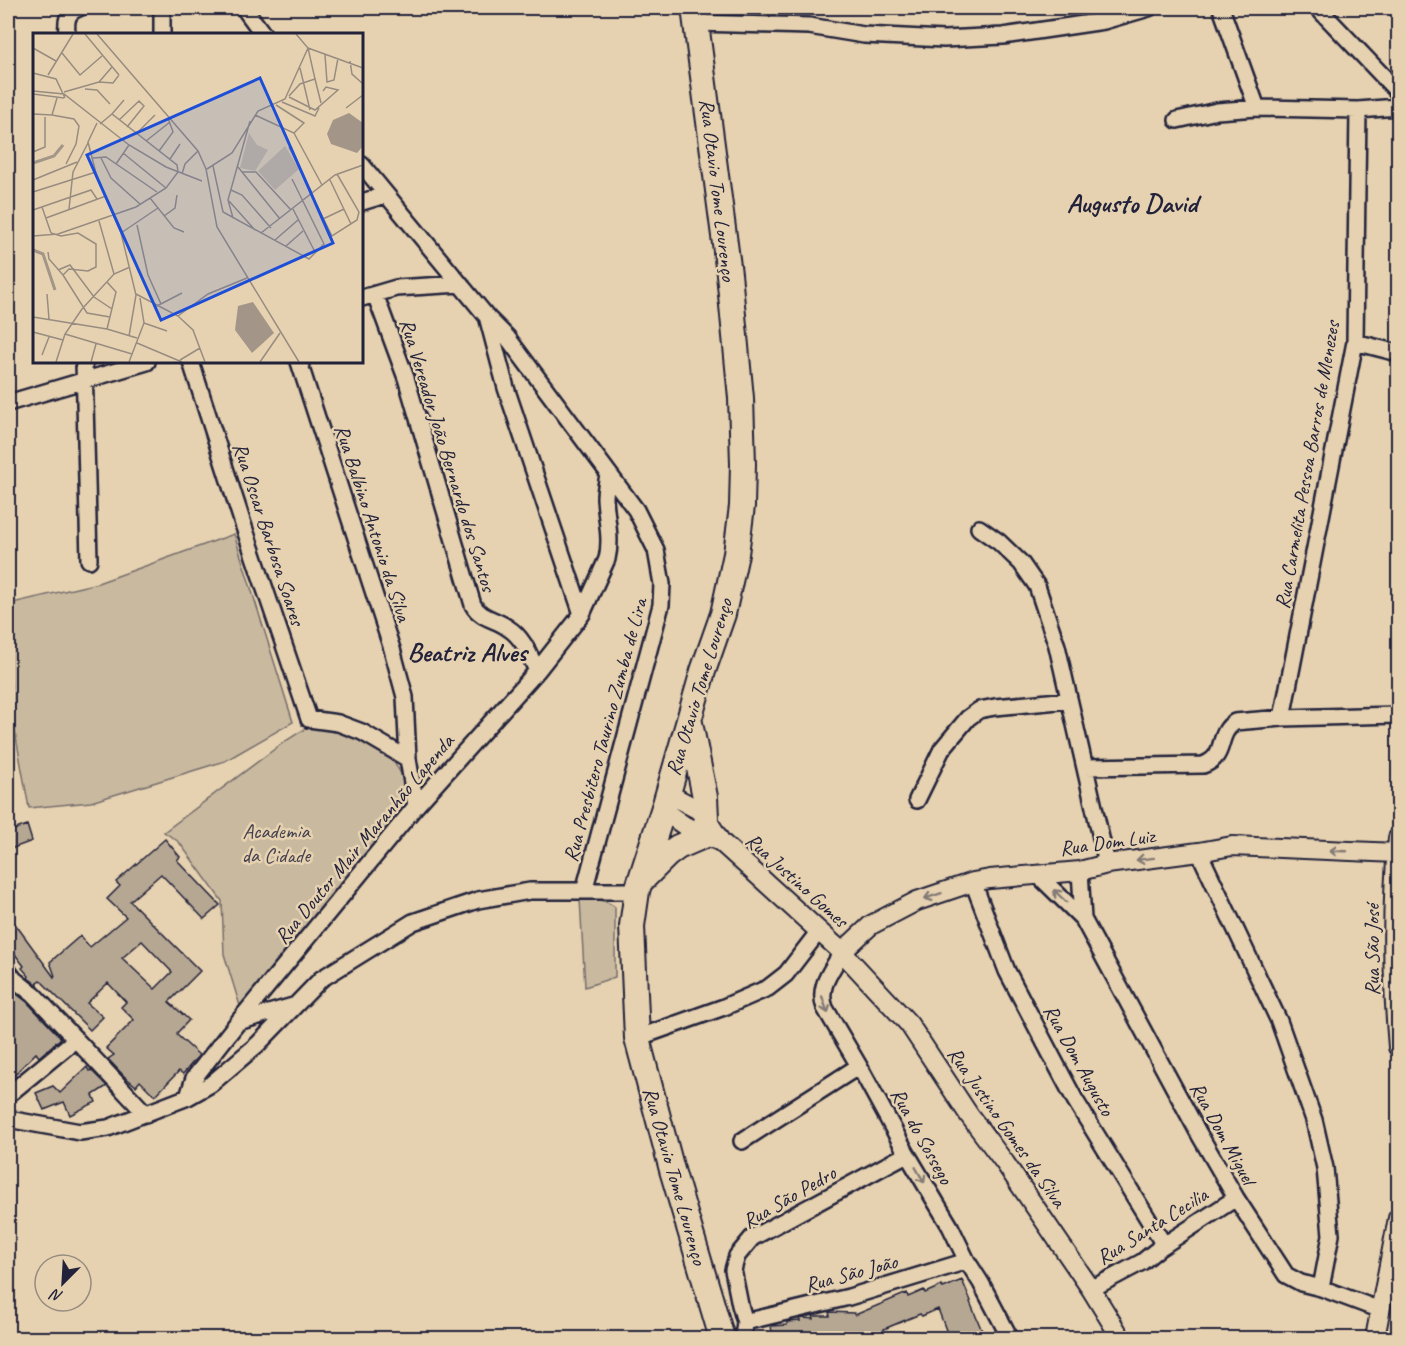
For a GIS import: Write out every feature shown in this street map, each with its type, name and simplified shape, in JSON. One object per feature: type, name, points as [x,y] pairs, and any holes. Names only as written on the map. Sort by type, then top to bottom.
[{"type":"main road","name":"Rua Otavio Tome Lourenço","points":[[695,15],[729,274],[741,398],[742,506],[736,554],[723,614],[703,671],[665,804],[638,887],[632,926],[637,1038],[672,1170],[722,1338]]},
{"type":"main road","points":[[638,887],[666,855],[711,832],[689,718]]},
{"type":"street","points":[[67,30],[68,16],[71,11],[78,8]]},
{"type":"street","points":[[162,8],[162,33]]},
{"type":"street","points":[[244,8],[262,33]]},
{"type":"street","points":[[695,15],[809,26],[864,35],[944,39],[1014,34],[1104,21],[1149,8]]},
{"type":"street","points":[[1221,8],[1257,108]]},
{"type":"street","points":[[1318,8],[1398,92]]},
{"type":"street","points":[[1177,120],[1217,111],[1257,108],[1358,110],[1398,107]]},
{"type":"street","name":"Rua Carmelita Pessoa Barros de Menezes","points":[[1282,718],[1355,342],[1358,110]]},
{"type":"street","name":"Rua Presbitero Taurino Zumba de Lira","points":[[363,166],[488,318],[507,337],[636,510],[656,549],[662,584],[661,605],[584,891]]},
{"type":"street","points":[[363,202],[385,195]]},
{"type":"street","points":[[368,296],[396,288],[461,284]]},
{"type":"street","name":"Rua Vereador João Bernardo dos Santos","points":[[368,296],[406,378],[472,606],[481,616],[509,628],[528,651],[537,671]]},
{"type":"street","points":[[488,318],[506,388],[582,614]]},
{"type":"street","points":[[1355,342],[1398,353]]},
{"type":"street","points":[[84,363],[90,560]]},
{"type":"street","points":[[8,403],[144,363]]},
{"type":"street","name":"Rua Oscar Barbosa Soares","points":[[191,363],[309,719],[338,723],[362,732],[408,759]]},
{"type":"street","name":"Rua Balbino Antonio da Silva","points":[[299,363],[392,649],[405,697],[408,759],[416,806]]},
{"type":"street","name":"Rua Doutor Mair Maranhão Lapenda","points":[[188,1097],[194,1078],[238,1022],[416,806],[537,671],[582,614],[607,559],[610,538],[605,496],[608,474]]},
{"type":"street","points":[[979,528],[999,542],[1021,563],[1036,586],[1057,646],[1107,864]]},
{"type":"street","points":[[917,800],[942,749],[968,717],[979,710],[995,707],[1069,700]]},
{"type":"street","points":[[1085,767],[1203,765],[1214,759],[1219,752],[1223,735],[1235,722],[1282,718],[1398,715]]},
{"type":"street","name":"Rua Justino Gomes","points":[[665,804],[676,798],[697,809],[711,832],[842,952]]},
{"type":"street","name":"Rua Dom Luiz","points":[[842,952],[871,925],[917,901],[990,879],[1080,871],[1107,864],[1232,846],[1398,848]]},
{"type":"street","name":"Rua São José","points":[[1398,848],[1393,914],[1398,1047]]},
{"type":"street","points":[[1199,852],[1279,1021],[1314,1120],[1325,1168],[1331,1235],[1320,1288]]},
{"type":"street","name":"Rua Dom Miguel","points":[[1080,871],[1083,919]]},
{"type":"street","name":"Rua Dom Miguel","points":[[1038,874],[1083,919],[1199,1134],[1236,1198],[1286,1275],[1301,1284],[1320,1288],[1380,1310]]},
{"type":"street","name":"Rua Dom Augusto","points":[[974,882],[1007,971],[1075,1100],[1161,1240],[1158,1249]]},
{"type":"street","points":[[8,1119],[80,1132],[108,1128],[188,1097],[211,1084],[258,1044],[321,979],[412,922],[478,900],[530,891],[584,891],[638,887]]},
{"type":"street","points":[[637,1038],[724,1007],[768,988],[786,974],[819,931]]},
{"type":"street","name":"Rua do Sossego","points":[[842,952],[822,991],[825,1008],[950,1226],[967,1262],[981,1283],[1010,1338]]},
{"type":"street","name":"Rua Justino Gomes da Silva","points":[[842,952],[909,1024],[969,1115],[1005,1163],[1091,1289],[1121,1338]]},
{"type":"street","points":[[10,979],[34,995],[147,1114]]},
{"type":"street","points":[[238,1022],[296,1005]]},
{"type":"street","points":[[8,1095],[76,1039]]},
{"type":"street","points":[[742,1141],[859,1066]]},
{"type":"street","name":"Rua São Pedro","points":[[743,1338],[745,1322],[733,1270],[737,1256],[752,1238],[907,1154]]},
{"type":"street","name":"Rua Santa Cecilia","points":[[1091,1289],[1142,1262],[1236,1198]]},
{"type":"street","points":[[1375,1338],[1398,1218]]},
{"type":"street","name":"Rua São João","points":[[745,1322],[849,1298],[967,1262]]},
{"type":"green space","points":[[234,534],[293,722],[225,761],[91,802],[29,808],[13,721],[8,604],[98,583]]},
{"type":"green space","name":"Academia da Cidade","points":[[311,725],[327,725],[380,746],[393,760],[403,777],[408,794],[403,809],[240,1006],[224,954],[222,901],[179,842],[164,832],[284,742]]},
{"type":"green space","points":[[580,899],[603,901],[615,907],[615,977],[585,987]]},
{"type":"building","points":[[27,825],[32,841],[8,850],[8,832]]},
{"type":"building","points":[[165,839],[180,857],[177,860],[220,905],[204,919],[161,874],[130,901],[200,971],[169,1002],[189,1020],[177,1035],[199,1055],[183,1074],[179,1071],[155,1096],[140,1081],[136,1086],[108,1059],[114,1055],[106,1048],[134,1020],[121,1007],[126,1002],[108,983],[87,1003],[103,1017],[90,1030],[40,980],[37,982],[39,986],[28,978],[29,976],[22,968],[24,966],[8,945],[8,914],[54,977],[50,962],[80,936],[90,947],[126,917],[107,899],[120,886],[116,882]],"holes":[[[142,941],[172,972],[155,989],[122,958]]]},
{"type":"building","points":[[14,992],[27,1002],[61,1038],[39,1057],[36,1053],[8,1081],[8,998]]},
{"type":"building","points":[[87,1067],[107,1086],[93,1095],[96,1102],[70,1115],[64,1102],[44,1110],[36,1093],[53,1086],[60,1093]]},
{"type":"building","points":[[962,1280],[985,1338],[949,1338],[938,1309],[884,1329],[888,1338],[773,1338],[771,1326],[787,1325],[787,1322],[800,1321],[799,1319],[802,1318],[814,1319],[813,1316],[830,1316],[829,1312],[854,1313],[855,1315],[907,1293],[908,1297],[924,1290],[925,1293]]},
{"type":"district","name":"Augusto David","points":[[1132,203]]},
{"type":"district","name":"Beatriz Alves","points":[[467,652]]}]
